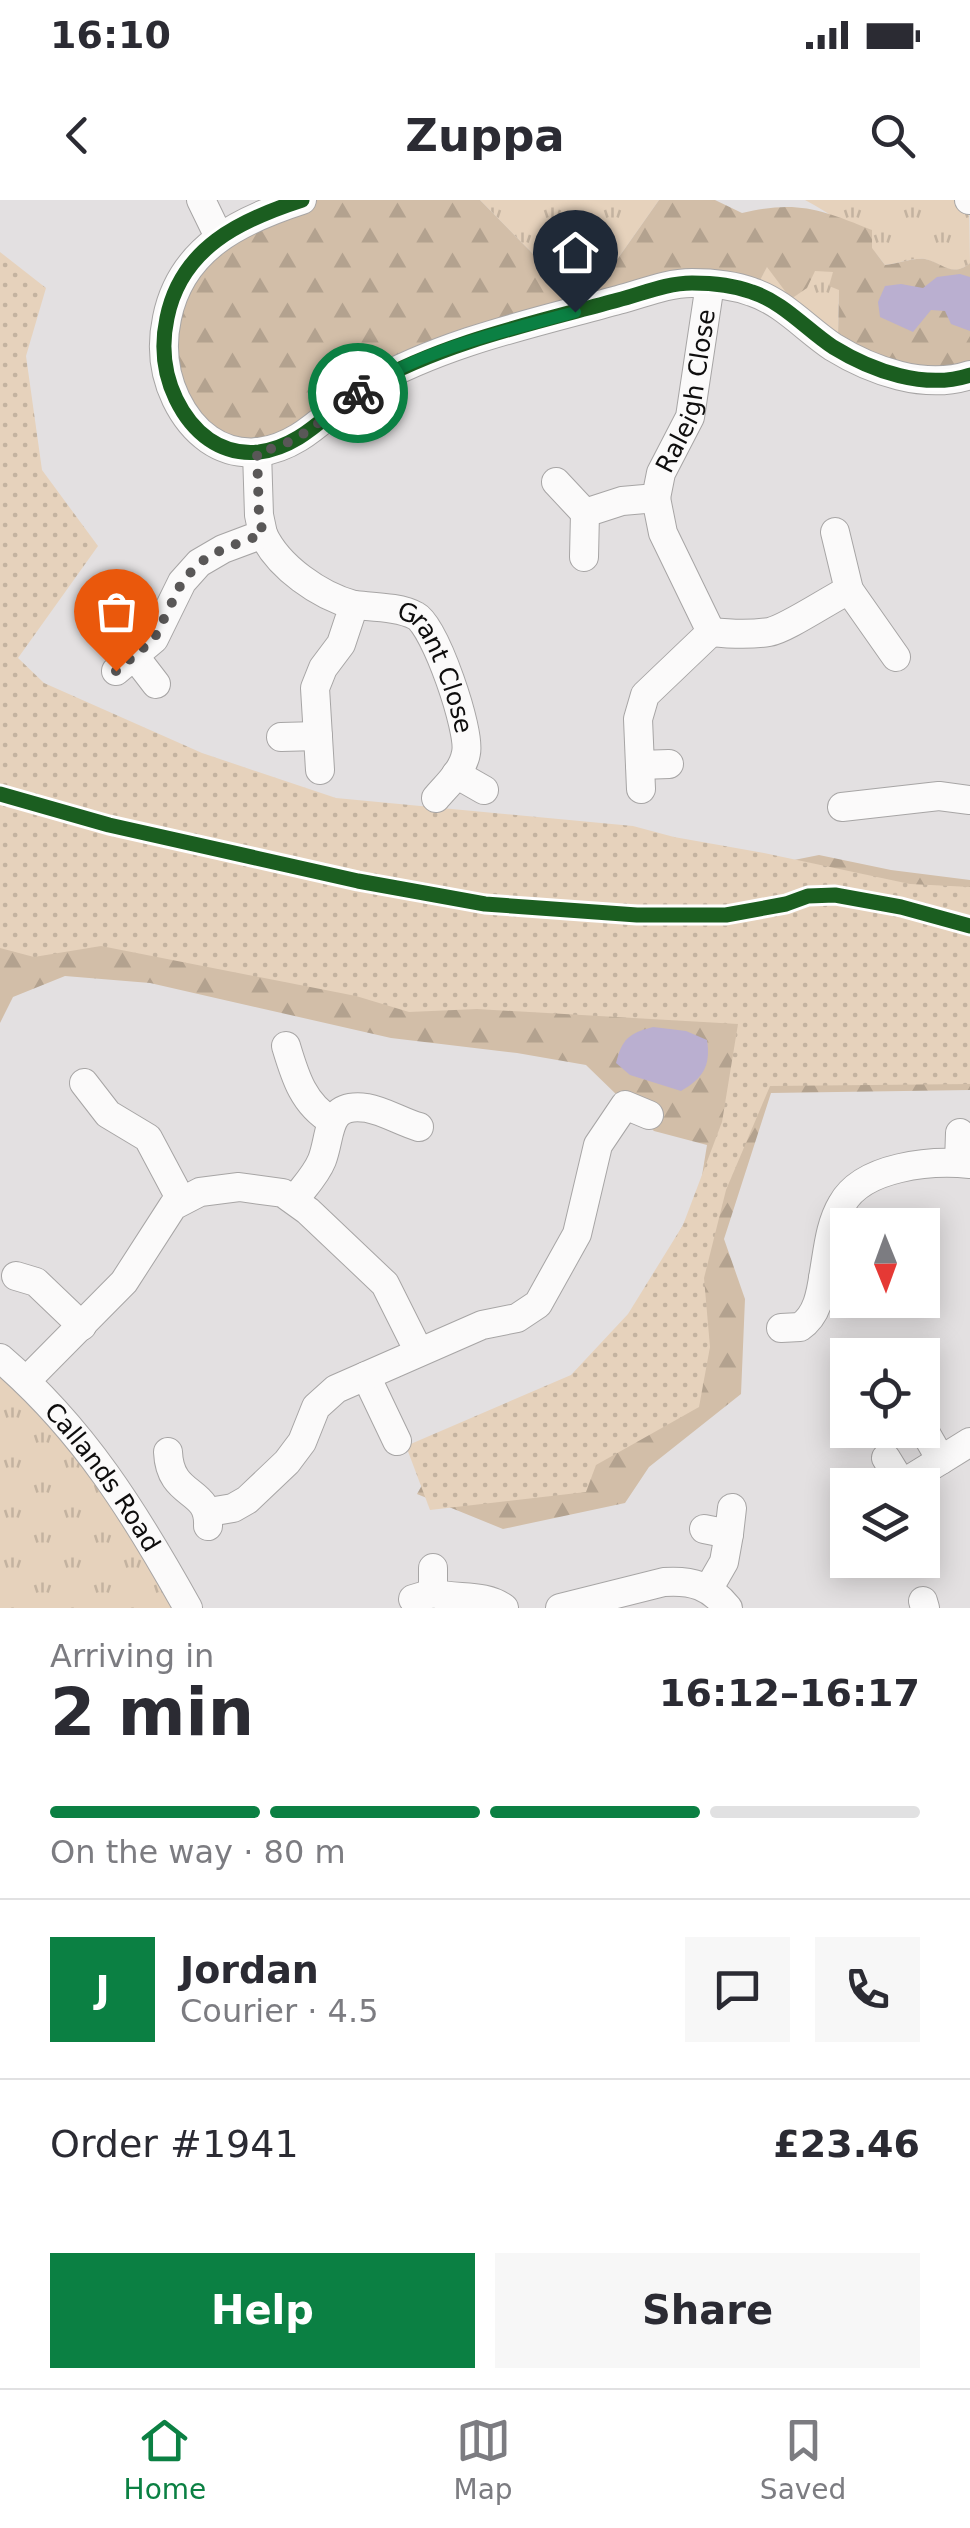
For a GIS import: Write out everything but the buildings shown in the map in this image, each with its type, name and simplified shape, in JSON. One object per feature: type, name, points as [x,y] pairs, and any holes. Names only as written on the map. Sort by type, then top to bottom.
[{"type":"street","points":[[201,200],[219,237]]},
{"type":"street","points":[[302,200],[219,237],[191,263],[174,292],[165,327],[164,368],[179,405],[210,442],[227,450],[257,452],[287,446],[365,388],[437,354],[662,287],[688,283],[754,292],[834,348],[896,374],[941,382],[970,375]]},
{"type":"street","name":"Raleigh Close","points":[[710,284],[690,417],[661,474],[656,498],[664,533],[711,632]]},
{"type":"street","points":[[156,684],[126,664],[154,639],[182,582],[199,563],[263,534],[257,452]]},
{"type":"street","points":[[556,482],[586,513],[584,557]]},
{"type":"street","name":"Raleigh Close","points":[[586,513],[622,501],[656,498]]},
{"type":"street","points":[[835,532],[849,590],[896,657]]},
{"type":"street","name":"Grant Close","points":[[263,534],[282,562],[329,595],[354,605],[413,614],[424,622],[466,726],[467,750],[456,774],[436,798]]},
{"type":"street","points":[[670,764],[640,777],[638,719],[644,695],[711,632],[768,632],[782,628],[849,590]]},
{"type":"street","name":"Grant Close","points":[[320,770],[315,698],[318,678],[341,644],[354,605]]},
{"type":"street","points":[[281,737],[318,736]]},
{"type":"street","name":"Grant Close","points":[[456,774],[484,790]]},
{"type":"street","points":[[838,808],[939,796],[970,800]]},
{"type":"street","points":[[286,1046],[302,1091],[320,1114],[332,1120]]},
{"type":"street","points":[[79,1081],[114,1120],[148,1138],[180,1200]]},
{"type":"street","points":[[168,1452],[168,1470],[185,1492],[202,1500],[209,1519],[247,1500],[297,1452],[308,1422],[325,1396],[482,1325],[517,1318],[538,1304],[577,1234],[604,1133],[625,1106],[649,1115]]},
{"type":"street","points":[[294,1200],[321,1162],[332,1120],[344,1111],[363,1108],[423,1128]]},
{"type":"street","points":[[840,1208],[856,1187],[883,1173],[964,1163],[960,1133]]},
{"type":"street","points":[[26,1381],[134,1269],[168,1212],[180,1200],[200,1192],[255,1187],[294,1200],[385,1284],[419,1352]]},
{"type":"street","points":[[16,1276],[36,1282],[82,1326]]},
{"type":"street","points":[[775,1330],[792,1330],[807,1322],[830,1287]]},
{"type":"street","name":"Callands Road","points":[[0,1358],[62,1416],[137,1517],[188,1608]]},
{"type":"street","points":[[366,1376],[397,1441]]},
{"type":"street","points":[[886,1458],[902,1484],[970,1442]]},
{"type":"street","points":[[934,1448],[941,1460]]},
{"type":"street","points":[[560,1608],[664,1582],[696,1583],[719,1598],[724,1562],[722,1524]]},
{"type":"street","points":[[426,1586],[450,1598],[482,1599],[504,1608]]},
{"type":"green space","points":[[308,200],[480,200],[537,258],[577,279],[614,264],[659,200],[715,200],[742,213],[778,207],[823,212],[872,230],[872,248],[885,265],[921,259],[958,269],[970,263],[970,373],[912,379],[838,336],[839,290],[829,286],[833,272],[815,271],[807,288],[791,299],[767,267],[754,292],[744,286],[492,330],[257,452],[210,441],[164,368],[191,263]]},
{"type":"green space","points":[[480,200],[659,200],[614,264],[578,279],[537,258]]},
{"type":"green space","points":[[805,200],[969,200],[970,263],[953,270],[925,259],[885,265],[849,228]]},
{"type":"green space","points":[[0,252],[46,288],[26,356],[42,470],[98,546],[18,658],[44,683],[202,753],[336,798],[633,826],[910,884],[970,887],[970,1084],[770,1086],[726,1190],[704,1278],[710,1347],[699,1407],[596,1465],[586,1492],[430,1510],[406,1446],[571,1375],[628,1314],[683,1225],[722,1122],[738,1024],[477,1009],[409,1012],[356,996],[101,946],[34,957],[0,948]]},
{"type":"green space","points":[[767,266],[834,271],[839,290],[838,336],[754,292]]},
{"type":"green space","points":[[0,846],[970,993],[970,1090],[771,1093],[724,1239],[745,1299],[741,1394],[649,1467],[625,1503],[503,1529],[417,1494],[448,1439],[615,1356],[699,1194],[707,1145],[654,1131],[586,1065],[391,1038],[150,983],[65,976],[13,997],[0,1023]]},
{"type":"green space","points":[[819,855],[891,870],[970,880],[970,913],[779,863]]},
{"type":"green space","points":[[0,1358],[26,1381],[188,1608],[0,1608]]},
{"type":"shaded area","points":[[937,277],[970,277],[970,331],[951,324],[945,311],[931,310],[913,332],[880,317],[878,302],[885,286],[923,288]]},
{"type":"shaded area","points":[[653,1027],[686,1031],[707,1040],[704,1070],[681,1091],[630,1075],[616,1063],[628,1038]]},
{"type":"cycle path","points":[[302,200],[257,217],[216,240],[185,273],[167,318],[164,359],[176,399],[199,431],[232,450],[259,452],[290,442],[367,386],[427,357],[522,326],[682,283],[730,286],[763,296],[833,347],[899,376],[935,380],[970,375]]},
{"type":"cycle path","points":[[0,794],[109,825],[358,881],[485,904],[637,915],[726,915],[808,896],[835,895],[901,907],[970,926]]},
{"type":"way so far","points":[[116,671],[154,639],[182,582],[199,563],[263,534],[257,452],[287,446],[301,438],[358,393]]},
{"type":"route","points":[[358,393],[437,354],[575,312]]}]
